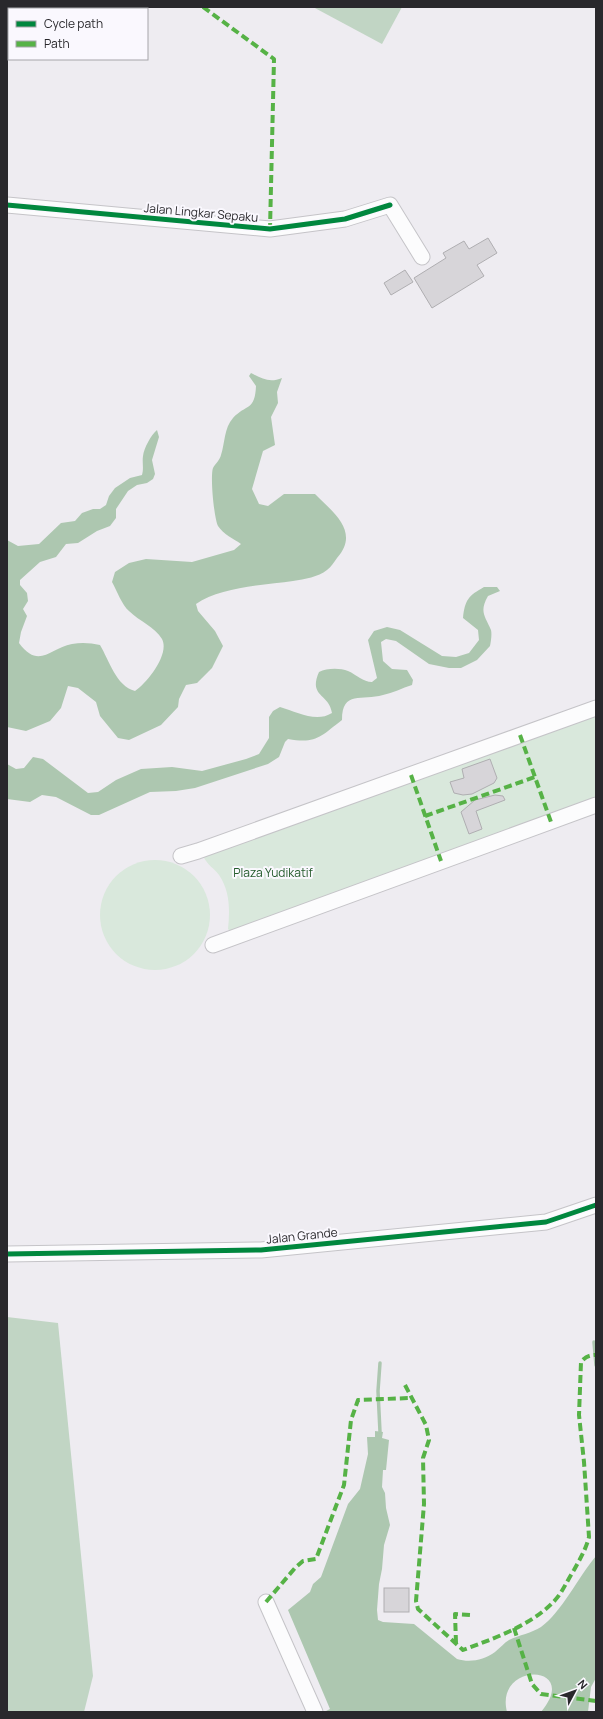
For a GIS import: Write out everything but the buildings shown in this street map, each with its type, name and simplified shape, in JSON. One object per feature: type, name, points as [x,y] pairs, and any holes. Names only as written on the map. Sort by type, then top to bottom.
[{"type":"street","name":"Jalan Lingkar Sepaku","points":[[7,205],[270,229],[345,219],[390,205],[422,256]]},
{"type":"street","points":[[181,856],[213,846],[596,708]]},
{"type":"street","points":[[213,945],[596,805]]},
{"type":"street","name":"Jalan Grande","points":[[7,1254],[261,1250],[546,1222],[596,1205]]},
{"type":"street","points":[[266,1602],[315,1712]]},
{"type":"green space","name":"Plaza Yudikatif","points":[[596,715],[596,798],[230,931],[228,929],[229,908],[223,881],[203,856]]},
{"type":"green space","points":[[155,860],[176,864],[186,869],[194,876],[201,884],[206,894],[210,915],[206,936],[201,946],[194,954],[186,961],[176,966],[155,970],[134,966],[124,961],[116,954],[109,946],[104,936],[100,915],[104,894],[109,884],[116,876],[124,869],[134,864]]},
{"type":"shaded area","points":[[313,7],[402,7],[382,44]]},
{"type":"shaded area","points":[[251,373],[266,380],[282,378],[277,392],[278,403],[271,417],[275,445],[263,451],[252,489],[259,504],[268,506],[284,494],[315,494],[330,508],[342,523],[345,531],[346,540],[343,549],[337,558],[328,569],[315,576],[293,581],[230,590],[206,598],[196,604],[198,611],[215,631],[223,646],[212,668],[197,683],[186,685],[179,699],[178,707],[161,725],[129,740],[118,738],[100,716],[96,702],[78,688],[68,686],[61,708],[50,721],[26,731],[7,727],[7,540],[18,546],[39,544],[61,523],[75,521],[82,513],[93,509],[100,509],[106,505],[109,496],[115,488],[130,478],[142,475],[145,449],[150,438],[157,430],[159,437],[152,460],[155,474],[153,479],[147,483],[137,485],[128,491],[116,509],[116,518],[110,526],[97,531],[78,543],[66,544],[56,557],[40,562],[20,580],[20,585],[27,593],[28,601],[23,609],[27,616],[21,632],[19,643],[26,651],[33,655],[39,656],[72,644],[86,643],[100,645],[118,678],[128,688],[135,691],[145,682],[156,668],[163,652],[164,645],[162,639],[155,631],[126,608],[112,582],[115,572],[129,563],[146,559],[192,562],[234,550],[241,544],[226,534],[218,526],[212,488],[212,472],[219,460],[226,431],[230,422],[254,400],[256,386],[249,376]]},
{"type":"shaded area","points":[[484,587],[497,587],[500,591],[488,596],[485,601],[483,610],[491,630],[491,642],[490,646],[477,660],[461,668],[449,668],[429,664],[396,641],[386,639],[381,642],[383,661],[392,669],[407,670],[413,680],[412,685],[375,697],[355,698],[349,700],[345,704],[342,720],[323,735],[312,740],[305,741],[288,739],[285,742],[279,757],[268,764],[195,788],[176,791],[150,792],[99,815],[91,815],[56,797],[42,795],[30,802],[7,799],[7,764],[16,769],[24,768],[33,757],[43,759],[88,793],[98,792],[116,780],[141,769],[172,767],[202,771],[259,754],[269,738],[269,717],[273,711],[280,707],[313,717],[326,716],[332,713],[327,702],[317,691],[316,680],[319,672],[330,669],[341,669],[369,682],[372,682],[377,678],[368,640],[374,631],[387,627],[400,630],[442,656],[456,657],[469,653],[479,640],[478,630],[463,618],[465,607],[468,599]]},
{"type":"shaded area","points":[[7,1317],[58,1323],[93,1676],[84,1712],[7,1712]]},
{"type":"shaded area","points":[[375,1431],[383,1432],[382,1438],[389,1440],[386,1470],[383,1470],[382,1487],[385,1493],[386,1508],[390,1525],[384,1545],[379,1584],[377,1610],[378,1620],[383,1622],[414,1624],[457,1659],[472,1661],[482,1659],[491,1655],[509,1640],[537,1629],[548,1621],[563,1604],[596,1556],[596,1678],[591,1687],[588,1712],[541,1712],[551,1696],[551,1684],[545,1677],[534,1674],[523,1677],[513,1684],[506,1695],[507,1712],[324,1712],[330,1709],[288,1610],[310,1592],[313,1584],[321,1577],[348,1504],[360,1489],[368,1454],[367,1437],[375,1437]]},
{"type":"waterway","points":[[594,1342],[596,1365]]},
{"type":"waterway","points":[[380,1363],[378,1391],[380,1432]]},
{"type":"marked path","points":[[203,7],[274,59],[270,229]]},
{"type":"marked path","points":[[520,735],[551,822]]},
{"type":"marked path","points":[[411,775],[441,861]]},
{"type":"marked path","points":[[425,816],[535,777]]},
{"type":"marked path","points":[[405,1385],[426,1425],[429,1440],[423,1458],[424,1504],[416,1601],[418,1609],[463,1650],[516,1628],[529,1621],[551,1604],[560,1594],[585,1550],[589,1537],[579,1415],[581,1362],[591,1355],[596,1355]]},
{"type":"marked path","points":[[266,1602],[295,1568],[303,1561],[316,1559],[344,1485],[351,1420],[358,1400],[411,1398]]},
{"type":"marked path","points":[[456,1643],[455,1614],[470,1615]]},
{"type":"marked path","points":[[514,1628],[532,1684],[541,1694],[596,1701]]},
{"type":"cycle path","points":[[7,205],[270,229],[345,219],[390,205]]},
{"type":"cycle path","points":[[7,1254],[261,1250],[546,1222],[596,1205]]}]
